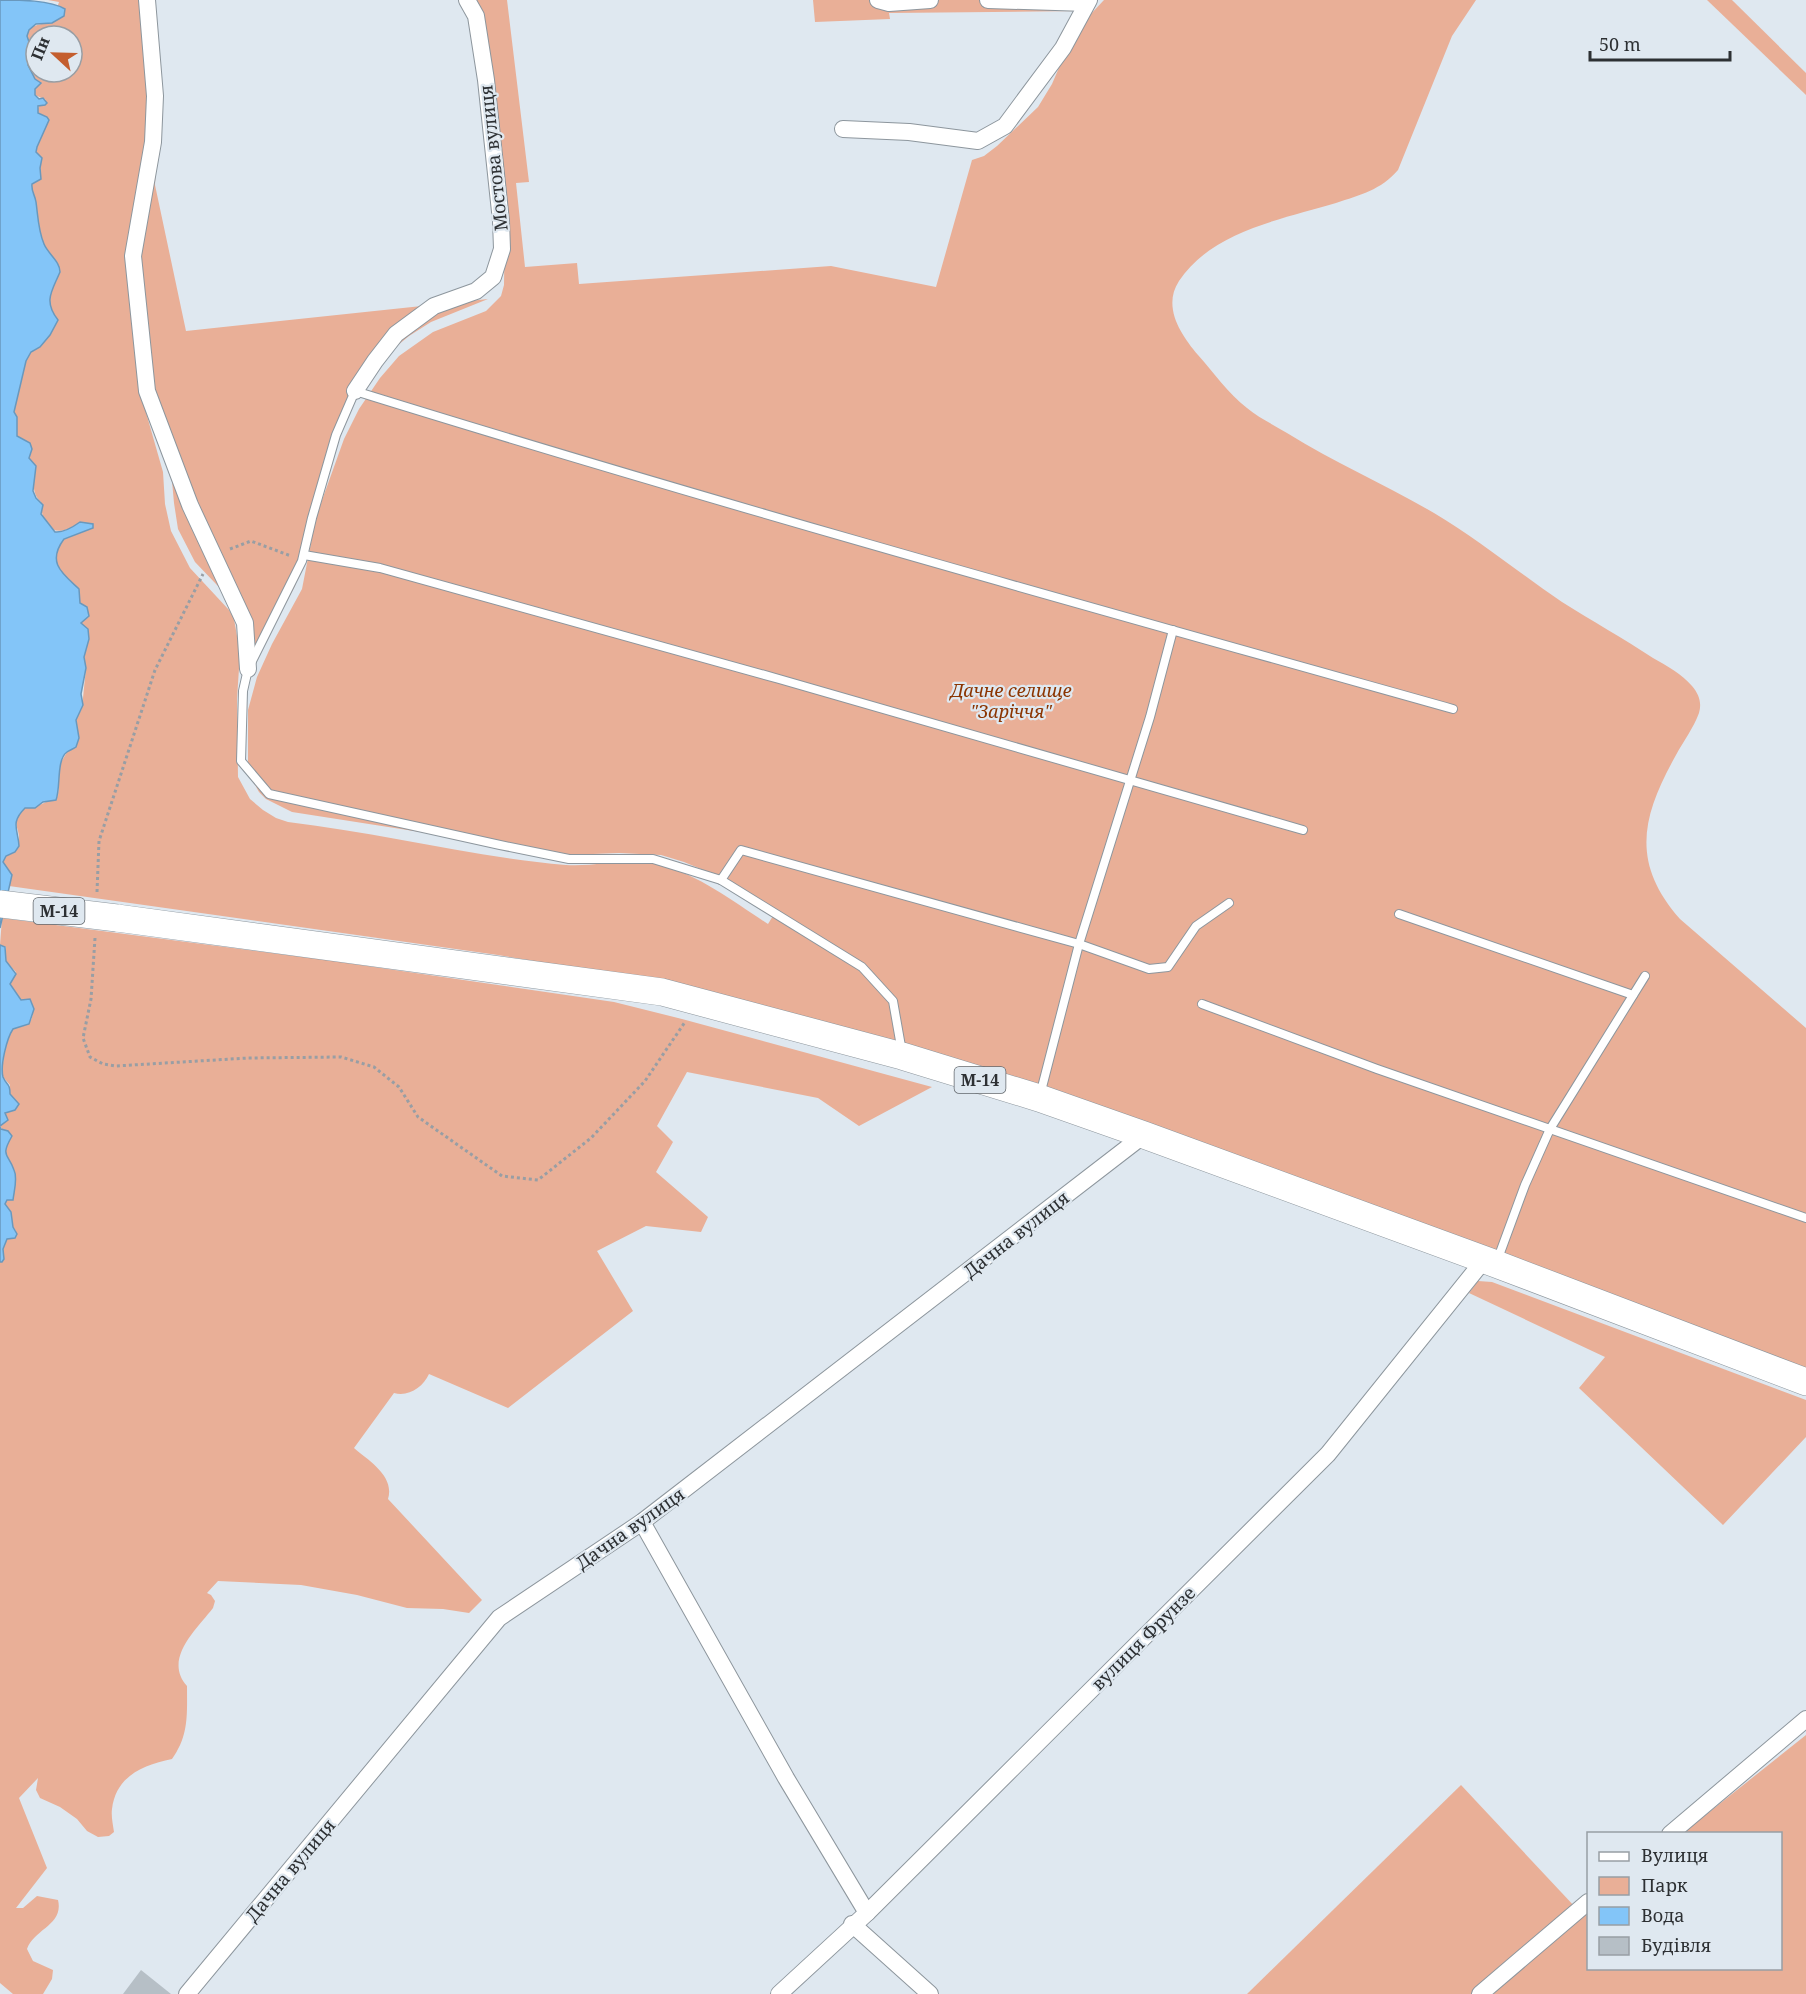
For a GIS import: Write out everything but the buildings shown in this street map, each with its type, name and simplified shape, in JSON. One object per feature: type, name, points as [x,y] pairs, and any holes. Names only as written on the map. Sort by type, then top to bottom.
[{"type":"highway","name":"М-14","points":[[0,904],[662,992],[902,1056],[1039,1098],[1490,1262],[1806,1382]]},
{"type":"street","points":[[147,0],[155,96],[153,142],[133,256],[147,391],[190,506],[245,623],[248,669]]},
{"type":"street","name":"Мостова вулиця","points":[[355,391],[396,334],[434,306],[476,291],[492,277],[502,249],[486,80],[476,16],[467,0]]},
{"type":"street","points":[[878,0],[889,3],[930,0]]},
{"type":"street","points":[[843,129],[909,132],[978,141],[1005,126],[1063,48],[1088,1],[988,0]]},
{"type":"street","name":"Дачна вулиця","points":[[187,1994],[499,1618],[642,1522],[1144,1135]]},
{"type":"street","name":"вулиця Фрунзе","points":[[779,1994],[852,1924],[867,1913],[1328,1454],[1490,1262]]},
{"type":"street","points":[[642,1522],[786,1778],[867,1913]]},
{"type":"street","points":[[1671,1832],[1806,1719]]},
{"type":"street","points":[[1480,1994],[1587,1903]]},
{"type":"street","points":[[852,1924],[930,1994]]},
{"type":"lane","points":[[902,1056],[892,1001],[862,967],[721,880],[653,859],[569,859],[269,794],[241,761],[243,692],[248,669],[303,561],[312,518],[336,435],[355,391],[582,461],[910,557],[1453,709]]},
{"type":"lane","points":[[304,555],[380,568],[779,679],[1303,830]]},
{"type":"lane","points":[[1039,1098],[1079,944],[1150,717],[1173,630]]},
{"type":"lane","points":[[721,880],[741,850],[1079,944],[1149,969],[1168,966],[1196,926],[1229,903]]},
{"type":"lane","points":[[1399,914],[1633,995]]},
{"type":"lane","points":[[1490,1262],[1550,1129],[1645,976]]},
{"type":"lane","points":[[1202,1004],[1377,1070],[1806,1218]]},
{"type":"green space","name":"Дачне селище \"Заріччя\"","points":[[48,0],[144,0],[150,95],[133,240],[143,402],[163,472],[165,504],[171,531],[190,568],[229,610],[234,619],[240,653],[237,699],[238,777],[250,799],[276,818],[288,822],[496,856],[566,865],[638,862],[661,865],[703,883],[768,924],[776,911],[713,874],[661,855],[619,853],[567,855],[292,812],[266,799],[259,792],[248,772],[248,710],[257,677],[302,589],[316,517],[344,439],[359,409],[380,378],[399,356],[433,332],[486,311],[501,296],[504,285],[505,222],[466,0],[507,0],[529,182],[516,183],[525,267],[577,263],[579,284],[831,266],[936,287],[972,160],[984,156],[997,146],[1038,107],[1089,16],[1104,0],[1476,0],[1452,36],[1398,170],[1385,182],[1362,194],[1250,229],[1210,250],[1193,264],[1179,281],[1172,301],[1173,311],[1180,330],[1192,347],[1227,389],[1252,412],[1323,454],[1450,523],[1562,602],[1674,671],[1696,692],[1700,702],[1699,713],[1655,798],[1646,838],[1648,858],[1654,878],[1664,898],[1680,919],[1806,1028],[1806,1372],[1481,1250],[619,975],[498,955],[9,886],[12,875],[3,862],[6,856],[15,852],[19,836],[16,819],[25,808],[38,806],[58,796],[60,764],[67,752],[76,747],[79,738],[76,720],[82,708],[86,668],[84,657],[89,639],[81,623],[89,613],[81,606],[70,580],[61,574],[57,563],[57,550],[60,544],[72,535],[80,522],[58,531],[47,525],[41,502],[34,490],[36,466],[29,458],[30,443],[17,437],[17,417],[14,412],[26,361],[31,352],[40,347],[50,335],[58,320],[51,310],[49,299],[57,280],[58,263],[43,243],[32,186],[36,182],[42,158],[36,152],[44,125],[44,115],[38,113],[38,109],[46,100],[35,95],[35,89],[40,84],[84,84],[84,24],[44,24],[52,23],[59,2]]},
{"type":"green space","points":[[813,0],[1094,0],[1078,11],[889,13],[890,19],[815,22]]},
{"type":"green space","points":[[1707,0],[1732,0],[1806,73],[1806,95]]},
{"type":"green space","points":[[157,140],[155,185],[186,331],[488,299],[431,322],[409,336],[392,350],[352,405],[337,435],[295,586],[251,673],[236,605],[195,562],[178,529],[171,470],[142,324],[141,241]]},
{"type":"green space","points":[[2,918],[326,960],[614,1002],[932,1087],[859,1126],[818,1098],[687,1072],[657,1126],[673,1142],[656,1172],[708,1217],[701,1232],[646,1226],[597,1251],[633,1311],[508,1408],[429,1374],[415,1390],[405,1394],[394,1393],[354,1448],[384,1476],[388,1483],[388,1499],[482,1600],[469,1613],[443,1609],[407,1608],[357,1595],[301,1585],[218,1581],[207,1593],[215,1601],[213,1608],[191,1635],[180,1655],[181,1676],[187,1686],[186,1724],[182,1742],[172,1759],[141,1769],[125,1780],[119,1788],[112,1809],[114,1832],[109,1836],[98,1837],[87,1831],[77,1819],[60,1807],[40,1798],[36,1790],[38,1778],[19,1798],[47,1868],[16,1908],[23,1908],[37,1896],[58,1900],[59,1908],[53,1921],[36,1936],[27,1949],[33,1961],[53,1970],[52,1979],[43,1994],[13,1994],[0,1983],[0,1262],[2,1262],[7,1239],[13,1239],[16,1231],[13,1227],[11,1212],[5,1204],[7,1200],[12,1200],[5,1160],[6,1145],[9,1139],[0,1126],[7,1121],[5,1113],[15,1110],[19,1104],[10,1094],[10,1085],[3,1077],[6,1040],[13,1029],[30,1022],[33,1011],[30,999],[21,1000],[10,984],[16,972],[6,962],[6,947],[0,945]]},
{"type":"green space","points":[[1478,1281],[1492,1282],[1806,1400],[1806,1437],[1723,1525],[1579,1388],[1605,1357],[1469,1293]]},
{"type":"green space","points":[[1806,1735],[1806,1994],[1490,1994],[1587,1910],[1587,1970],[1782,1970],[1782,1832],[1684,1832]]},
{"type":"green space","points":[[1461,1785],[1576,1908],[1476,1994],[1247,1994]]},
{"type":"water","points":[[0,0],[25,0],[43,2],[65,9],[64,16],[52,23],[24,24],[24,84],[40,84],[35,89],[35,95],[39,99],[43,98],[47,103],[38,106],[38,113],[49,120],[36,152],[42,158],[41,179],[32,184],[32,189],[42,239],[58,264],[60,272],[50,296],[53,313],[58,320],[50,335],[40,347],[31,352],[26,361],[14,412],[17,417],[17,436],[30,443],[32,449],[29,458],[36,466],[33,491],[43,505],[41,514],[55,532],[65,531],[80,522],[93,524],[93,528],[64,539],[56,555],[62,573],[79,589],[80,603],[87,607],[89,616],[81,623],[88,629],[89,639],[84,657],[86,668],[81,694],[83,705],[76,720],[79,738],[76,747],[67,752],[61,761],[56,800],[43,802],[35,808],[25,808],[16,822],[19,846],[15,852],[6,856],[3,862],[12,875],[0,928]]},
{"type":"water","points":[[0,945],[5,947],[6,961],[16,974],[10,984],[21,1000],[30,999],[34,1009],[29,1024],[13,1029],[6,1045],[2,1066],[3,1077],[9,1086],[10,1094],[19,1104],[15,1110],[5,1113],[8,1120],[0,1126]]},
{"type":"water","points":[[0,1127],[12,1136],[6,1148],[6,1154],[16,1177],[13,1200],[7,1200],[5,1204],[11,1212],[13,1227],[17,1234],[15,1238],[7,1239],[2,1262],[0,1262]]}]
